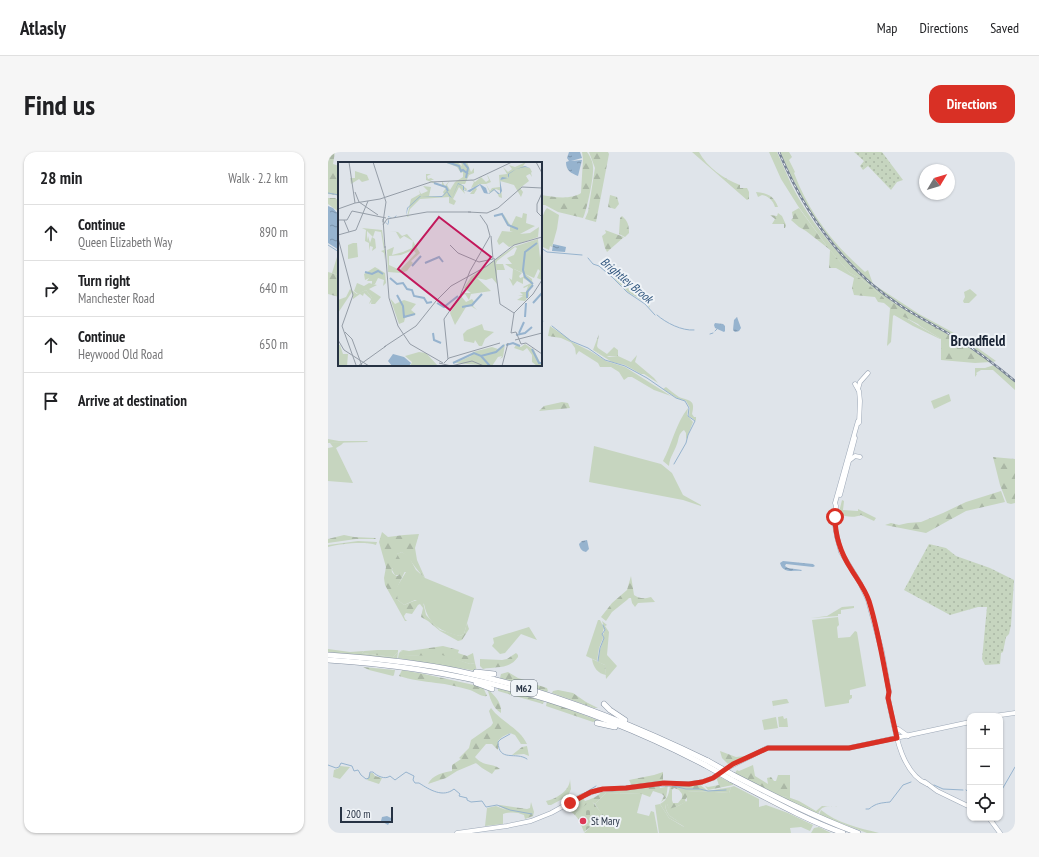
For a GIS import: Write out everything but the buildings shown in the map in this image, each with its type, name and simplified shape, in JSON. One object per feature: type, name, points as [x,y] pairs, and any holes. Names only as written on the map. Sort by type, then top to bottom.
[{"type":"highway","name":"M62","points":[[328,655],[399,662],[457,671],[494,674]]},
{"type":"highway","name":"M62","points":[[328,660],[370,662],[406,667],[463,677],[508,688],[559,703],[634,731],[706,763]]},
{"type":"highway","name":"M62","points":[[457,671],[510,684],[561,699],[606,715],[660,738]]},
{"type":"highway","name":"M62","points":[[463,677],[492,689]]},
{"type":"highway","name":"M62","points":[[604,704],[625,720],[706,763],[776,803],[843,833]]},
{"type":"highway","name":"M62","points":[[597,723],[613,726],[672,748]]},
{"type":"highway","name":"M62","points":[[731,777],[805,811],[858,833]]},
{"type":"main road","points":[[868,373],[860,382],[859,391],[861,408],[835,504],[836,537],[846,561],[860,583],[868,600],[882,652],[889,692],[898,729],[898,738],[911,768],[927,784]]},
{"type":"main road","points":[[854,384],[859,391]]},
{"type":"main road","points":[[836,506],[853,448],[858,421]]},
{"type":"main road","points":[[853,448],[854,453]]},
{"type":"main road","points":[[849,461],[855,456],[860,457]]},
{"type":"main road","points":[[889,692],[888,698],[900,748],[910,769],[921,781],[937,791],[967,806]]},
{"type":"main road","points":[[1003,715],[1015,713]]},
{"type":"main road","points":[[457,833],[507,826],[530,821],[551,813],[582,796],[598,790],[656,784],[689,784],[702,782],[713,778],[733,764],[768,748],[849,748],[967,723]]},
{"type":"main road","points":[[898,729],[908,736]]},
{"type":"main road","points":[[887,741],[894,743],[900,748]]},
{"type":"main road","points":[[992,821],[999,833]]},
{"type":"green space","points":[[328,152],[335,152],[333,164],[338,166],[338,196],[328,194]]},
{"type":"green space","points":[[582,152],[587,152],[593,167],[590,193],[583,218],[558,212],[545,205],[542,205],[542,195],[572,197],[581,193]]},
{"type":"green space","points":[[589,152],[608,152],[609,154],[596,222],[585,219],[588,212],[595,168]]},
{"type":"green space","points":[[692,152],[699,152],[711,167],[722,176],[740,185],[740,188],[747,188],[749,192],[749,199],[747,200]]},
{"type":"green space","points":[[769,152],[777,152],[792,186],[812,220],[836,250],[863,277],[893,302],[891,304],[906,318],[941,339],[894,315],[891,342],[887,346],[890,308],[884,303],[884,298],[863,280],[850,273],[829,249],[798,206],[781,179]]},
{"type":"green space","points":[[780,152],[789,152],[792,157],[789,160],[800,188],[823,227],[853,261],[865,272],[868,270],[873,284],[844,256],[814,218],[790,175]]},
{"type":"green space","points":[[854,152],[882,152],[903,180],[897,182],[891,190],[868,166],[863,170],[860,166],[864,161]]},
{"type":"green space","points":[[756,192],[764,193],[770,196],[778,207],[775,207],[772,200],[766,196],[762,195],[758,197]]},
{"type":"green space","points":[[610,195],[617,197],[619,204],[615,209],[608,207]]},
{"type":"green space","points":[[328,198],[335,198],[338,200],[338,211],[328,204]]},
{"type":"green space","points":[[547,208],[559,215],[552,247],[550,246],[549,250],[542,246],[542,220]]},
{"type":"green space","points":[[799,208],[829,249],[791,220],[793,218],[792,212]]},
{"type":"green space","points":[[778,213],[782,216],[786,225],[785,228],[784,224],[772,224],[775,219],[770,215],[777,216]]},
{"type":"green space","points":[[622,216],[627,222],[629,228],[629,233],[625,237],[619,234],[620,218]]},
{"type":"green space","points":[[605,230],[624,237],[607,252],[602,236],[606,233]]},
{"type":"green space","points":[[830,250],[850,273],[863,280],[884,298],[884,303],[878,302],[875,297],[854,295],[852,288],[854,278],[836,268],[829,268]]},
{"type":"green space","points":[[337,252],[338,275],[332,273]]},
{"type":"green space","points":[[328,272],[338,275],[338,297],[328,294]]},
{"type":"green space","points":[[617,275],[649,303],[650,308],[646,303],[628,292],[614,278]]},
{"type":"green space","points":[[874,284],[919,314],[965,339],[996,361],[993,362],[971,347],[900,305]]},
{"type":"green space","points":[[970,289],[977,295],[969,303],[964,303],[964,292]]},
{"type":"green space","points":[[893,302],[969,347],[991,362],[975,363],[941,360],[941,339],[918,324],[890,310]]},
{"type":"green space","points":[[550,326],[569,339],[572,343],[561,338],[548,336]]},
{"type":"green space","points":[[599,334],[598,348],[607,354],[614,347],[618,350],[618,356],[605,356],[593,350]]},
{"type":"green space","points":[[570,341],[606,361],[625,367],[671,396],[654,390],[632,377],[628,377],[624,380],[619,372],[611,367],[600,367],[598,363],[579,351],[576,355],[575,348]]},
{"type":"green space","points":[[593,350],[609,357],[618,356],[631,362],[637,355],[635,362],[658,383],[625,365],[612,362]]},
{"type":"green space","points":[[994,365],[1015,381],[1015,390],[993,370],[981,370],[976,373],[977,374],[975,377],[975,368],[985,368]]},
{"type":"green space","points":[[666,387],[679,397],[691,401],[693,406],[692,414],[696,417],[696,421],[689,416],[690,408],[686,401],[677,398],[663,389]]},
{"type":"green space","points":[[949,394],[951,401],[934,409],[931,401]]},
{"type":"green space","points":[[562,402],[568,403],[570,408],[539,411],[544,406]]},
{"type":"green space","points":[[688,408],[687,415],[693,422],[686,440],[686,433],[684,430],[680,435],[669,466],[663,461],[680,420]]},
{"type":"green space","points":[[328,439],[339,441],[368,442],[328,443]]},
{"type":"green space","points":[[344,442],[336,448],[353,483],[328,481],[328,448],[333,447],[330,443],[328,443]]},
{"type":"green space","points":[[594,446],[661,464],[672,473],[683,495],[701,506],[683,500],[589,482]]},
{"type":"green space","points":[[993,457],[1015,459],[1015,503],[1007,503],[1000,485]]},
{"type":"green space","points":[[1001,491],[1005,502],[966,511],[926,533],[885,525],[891,523],[899,525],[921,522],[966,502]]},
{"type":"green space","points":[[842,500],[844,501],[843,510],[858,511],[858,509],[876,518],[874,521],[861,515],[850,517],[839,514]]},
{"type":"green space","points":[[382,532],[388,537],[419,534],[415,548],[417,560],[425,578],[402,552],[397,554],[401,561],[396,564],[392,572],[397,576],[403,567],[406,569],[396,590],[398,600],[404,605],[415,601],[423,602],[426,615],[440,630],[460,636],[464,634],[467,623],[469,629],[462,640],[458,641],[440,631],[421,617],[423,608],[420,604],[412,614],[406,613],[404,616],[407,621],[405,621],[385,585],[384,578],[386,567],[379,542]]},
{"type":"green space","points":[[344,535],[376,539],[356,539],[328,543],[328,539]]},
{"type":"green space","points":[[358,541],[377,542],[376,545],[359,543],[328,547],[328,545]]},
{"type":"green space","points":[[929,544],[946,548],[956,556],[990,568],[1014,580],[1011,625],[1009,634],[1006,637],[1003,652],[1001,653],[1000,664],[985,665],[982,659],[987,607],[978,607],[950,615],[904,590]]},
{"type":"green space","points":[[402,552],[409,557],[416,570],[425,578],[474,598],[464,634],[460,636],[453,634],[436,626],[429,617],[424,604],[415,600],[404,605],[398,600],[395,590],[406,572],[401,572],[399,575],[395,575],[392,570],[397,554]]},
{"type":"green space","points":[[631,576],[634,595],[642,598],[651,597],[655,602],[638,603],[635,607],[631,598],[629,598],[612,612],[606,621],[601,617],[612,603],[627,590]]},
{"type":"green space","points":[[854,606],[854,608],[841,610],[841,614],[838,614],[838,616],[811,618],[827,616],[842,607]]},
{"type":"green space","points":[[838,617],[838,638],[850,637],[855,631],[857,632],[866,686],[850,690],[850,695],[852,695],[852,698],[849,700],[849,703],[825,707],[812,620]]},
{"type":"green space","points":[[598,620],[600,620],[604,628],[597,661],[586,656]]},
{"type":"green space","points":[[602,621],[607,625],[605,626],[609,632],[607,655],[617,666],[606,679],[605,665],[598,662],[605,630]]},
{"type":"green space","points":[[529,627],[537,640],[521,634],[505,653],[500,654],[492,646],[494,643],[493,638]]},
{"type":"green space","points":[[443,646],[459,650],[458,653],[467,656],[473,653],[475,663],[470,664],[442,655],[401,655],[403,650],[409,651]]},
{"type":"green space","points":[[328,649],[350,652],[364,651],[362,653],[393,657],[398,652],[397,659],[328,652]]},
{"type":"green space","points":[[398,650],[398,652],[393,657],[362,653],[364,651]]},
{"type":"green space","points":[[402,650],[401,652],[404,656],[442,654],[470,664],[475,663],[477,671],[398,658],[399,653]]},
{"type":"green space","points":[[516,653],[518,657],[511,664],[506,666],[483,669],[480,666],[480,659],[502,660],[507,659]]},
{"type":"green space","points":[[592,659],[605,665],[606,675],[596,670]]},
{"type":"green space","points":[[363,667],[395,670],[393,676]]},
{"type":"green space","points":[[402,670],[483,687],[487,696],[453,686],[399,676]]},
{"type":"green space","points":[[508,672],[518,678],[547,688],[548,691],[547,692],[500,678],[501,674]]},
{"type":"green space","points":[[487,688],[499,702],[501,713],[493,705]]},
{"type":"green space","points":[[498,688],[544,701],[543,704],[498,691]]},
{"type":"green space","points":[[558,690],[573,693],[598,708],[594,708],[552,693],[553,691]]},
{"type":"green space","points":[[787,699],[789,703],[773,706],[774,712],[772,701]]},
{"type":"green space","points":[[547,701],[597,720],[593,722],[546,706]]},
{"type":"green space","points":[[491,708],[524,738],[527,744],[521,744],[515,735],[510,733],[498,741],[498,750],[492,744],[486,744],[475,757],[482,763],[500,769],[495,770],[492,774],[476,763],[457,771],[446,778],[428,784],[435,776],[452,771],[452,765],[461,759],[459,758],[469,748],[471,740],[491,726],[493,723],[489,711]]},
{"type":"green space","points":[[783,716],[784,719],[787,718],[788,727],[779,727],[778,717]]},
{"type":"green space","points":[[776,717],[778,728],[764,730],[762,720]]},
{"type":"green space","points":[[527,746],[529,756],[524,754],[512,755],[522,747]]},
{"type":"green space","points":[[720,751],[736,757],[745,756],[728,764],[722,758]]},
{"type":"green space","points":[[753,765],[755,776],[768,784],[767,778],[771,777],[774,781],[776,781],[778,775],[790,775],[790,799],[785,796],[781,797],[735,773],[737,770],[739,771]]},
{"type":"green space","points":[[340,766],[350,767],[340,779],[333,777],[334,770]]},
{"type":"green space","points":[[663,772],[663,782],[632,786],[629,780],[654,775]]},
{"type":"green space","points":[[370,773],[382,778],[379,784],[367,780]]},
{"type":"green space","points":[[718,776],[733,785],[708,790],[705,786],[708,787],[719,785],[716,777]]},
{"type":"green space","points":[[570,779],[571,789],[568,796],[551,805],[548,805],[546,801],[562,794],[568,787]]},
{"type":"green space","points":[[699,784],[708,791],[731,787],[729,793],[703,791],[687,792],[686,802],[669,809],[667,804],[665,804],[667,812],[685,827],[669,818],[660,804],[669,793],[670,785]],"holes":[[[674,788],[679,790],[682,794],[682,798],[678,803],[673,803],[672,790]]]},
{"type":"green space","points":[[659,785],[660,788],[668,785],[666,798],[661,802],[664,796],[653,791],[650,797],[642,794],[606,793],[595,804],[591,801],[575,815],[570,811],[578,805],[575,801],[583,798],[585,801],[596,796],[602,791]]},
{"type":"green space","points":[[734,786],[759,799],[759,807],[766,805],[788,813],[813,825],[810,831],[801,827],[790,828],[791,833],[659,833],[655,805],[660,804],[669,818],[684,827],[670,816],[665,804],[667,804],[669,808],[678,806],[687,801],[686,792],[702,791],[729,793],[731,787]]},
{"type":"green space","points":[[606,793],[642,794],[637,813],[649,816],[651,811],[654,812],[658,833],[584,833],[603,816],[595,804]]},
{"type":"green space","points":[[785,796],[799,801],[816,811],[822,806],[839,807],[824,807],[818,814],[781,797]]},
{"type":"green space","points":[[591,800],[604,816],[584,832],[575,815]]},
{"type":"green space","points":[[531,802],[534,812],[533,816],[525,819],[524,815],[519,813],[506,813],[506,810],[499,806],[527,809],[530,808]]},
{"type":"green space","points":[[496,806],[506,810],[506,813],[503,814],[503,824],[485,826],[487,808]]},
{"type":"green space","points":[[821,810],[827,815],[841,822],[879,833],[867,833],[819,815]]},
{"type":"green space","points":[[819,827],[831,833],[811,833],[814,828]]},
{"type":"water","points":[[569,152],[580,152],[582,158],[571,161],[582,160],[578,176],[571,173],[567,168],[566,162],[569,161],[567,158]]},
{"type":"water","points":[[328,206],[333,208],[338,214],[338,249],[328,243]]},
{"type":"water","points":[[553,244],[566,247],[565,252],[552,251]]},
{"type":"water","points":[[737,317],[741,328],[739,331],[735,332],[733,330],[734,320]]},
{"type":"water","points":[[715,323],[723,324],[725,326],[725,331],[724,332],[715,328]]},
{"type":"water","points":[[587,540],[589,549],[586,552],[581,549],[579,544],[582,541]]},
{"type":"water","points":[[783,561],[813,564],[815,566],[786,564],[785,566],[788,568],[802,570],[788,571],[783,569],[781,566],[780,563]]},
{"type":"water","points":[[387,816],[391,818],[388,825],[381,821],[382,817]]},
{"type":"waterway","points":[[328,193],[338,195]]},
{"type":"waterway","name":"Brightley Brook","points":[[328,245],[338,251]]},
{"type":"waterway","name":"Brightley Brook","points":[[542,249],[547,252],[582,255]]},
{"type":"waterway","name":"Brightley Brook","points":[[588,258],[593,264],[599,266],[612,277],[627,292],[645,304],[655,315]]},
{"type":"waterway","name":"Brightley Brook","points":[[657,315],[674,326],[694,330]]},
{"type":"waterway","points":[[552,326],[571,341],[588,348],[605,360],[625,366],[647,378],[676,398],[685,401],[689,408],[688,416],[695,421],[686,443],[674,464]]},
{"type":"waterway","points":[[598,661],[600,648],[604,638],[602,634],[605,630],[603,625]]},
{"type":"waterway","points":[[510,734],[498,742],[501,752],[527,759]]},
{"type":"waterway","points":[[328,765],[336,768],[339,767],[341,763],[352,766],[354,771],[358,770],[366,779],[369,778],[370,772],[373,772],[383,778],[390,776],[395,780],[406,772],[414,776],[413,780],[415,783],[419,783],[436,792],[445,793],[454,789],[460,794],[459,796],[467,798],[467,800],[471,802],[482,801],[486,807],[497,805],[510,810],[532,814]]},
{"type":"waterway","points":[[1003,788],[1015,767]]},
{"type":"waterway","points":[[866,809],[890,802],[903,785],[911,782]]},
{"type":"waterway","points":[[934,785],[943,789],[963,790]]},
{"type":"waterway","points":[[583,794],[596,786]]},
{"type":"waterway","points":[[673,786],[708,791],[726,790]]},
{"type":"railway","points":[[779,152],[789,175],[814,218],[828,238],[862,275],[880,291],[901,306],[968,346],[989,360],[1015,381]]},
{"type":"place","name":"St Mary","points":[[583,821]]},
{"type":"district","name":"Broadfield","points":[[978,340]]},
{"type":"route","points":[[570,803],[591,792],[609,788],[626,788],[664,783],[696,784],[707,781],[733,764],[768,748],[856,748],[897,738],[888,698],[889,692],[882,652],[868,600],[860,583],[841,552],[836,537],[835,517]]}]
